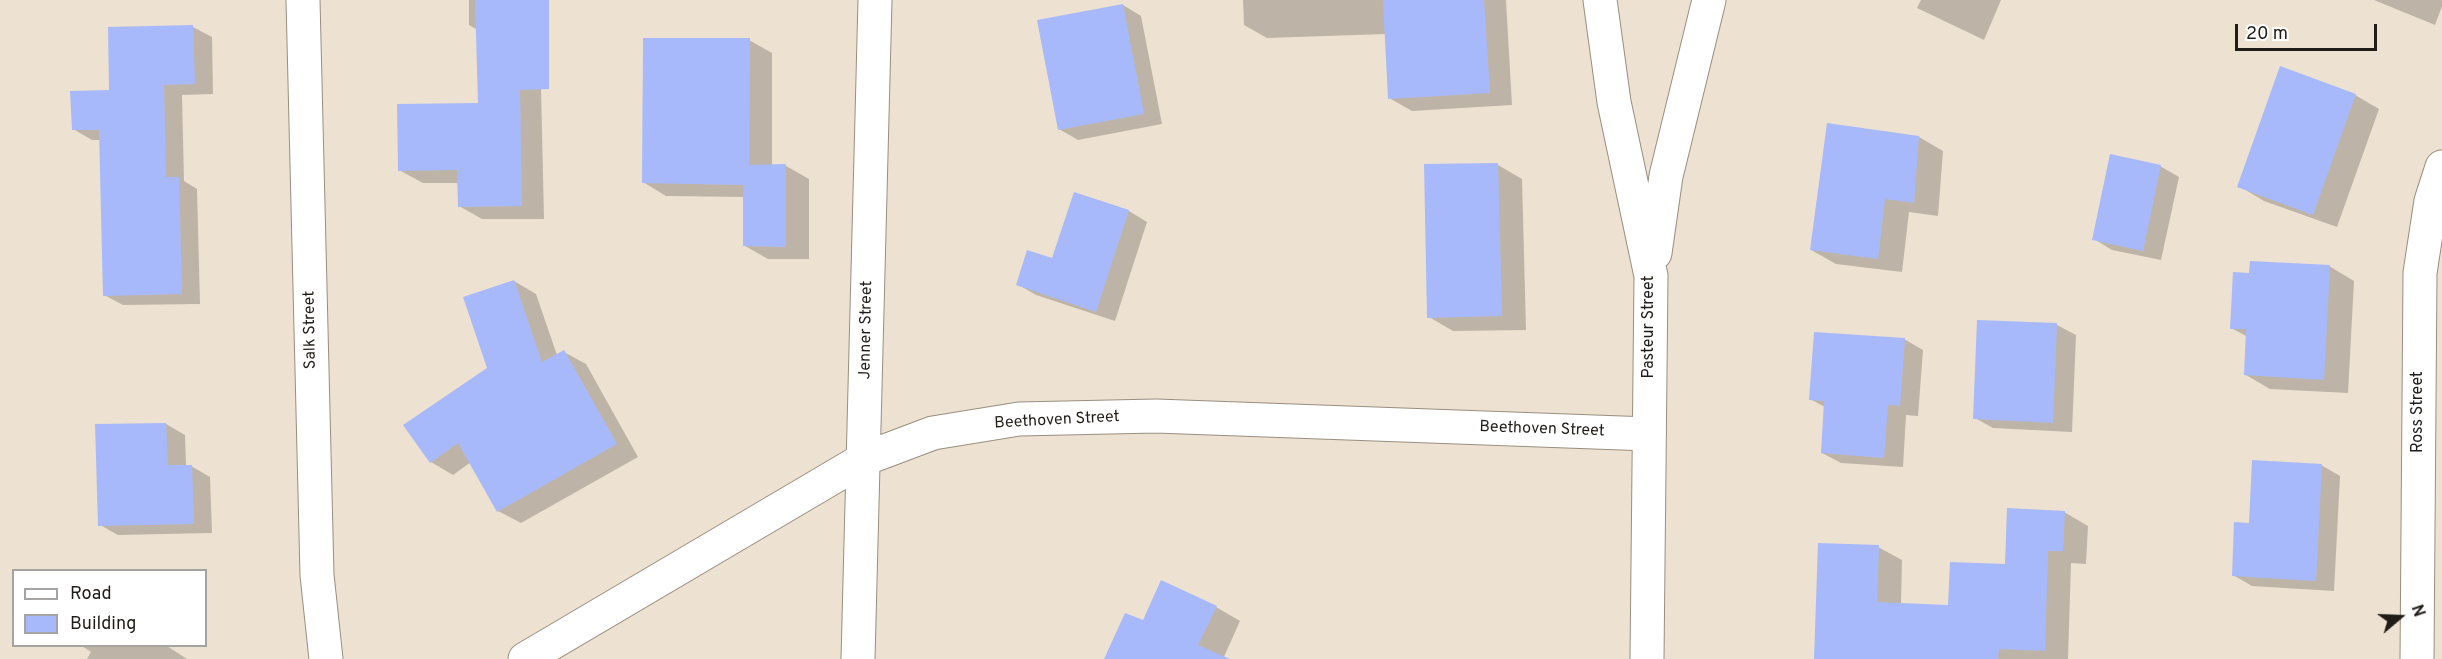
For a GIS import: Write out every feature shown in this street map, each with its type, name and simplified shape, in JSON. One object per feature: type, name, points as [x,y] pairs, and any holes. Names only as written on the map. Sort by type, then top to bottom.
[{"type":"street","name":"Salk Street","points":[[303,0],[317,574],[326,659]]},
{"type":"street","name":"Jenner Street","points":[[858,659],[875,0]]},
{"type":"street","name":"Pasteur Street","points":[[1600,0],[1614,102],[1651,276],[1647,659]]},
{"type":"street","points":[[1651,276],[1666,176],[1710,0]]},
{"type":"street","name":"Ross Street","points":[[2417,659],[2420,273],[2431,201],[2442,167]]},
{"type":"street","name":"Beethoven Street","points":[[525,659],[864,459],[933,433],[1019,419],[1156,416],[1648,434]]},
{"type":"building","points":[[475,0],[549,0],[549,89],[520,90],[522,206],[458,207],[457,170],[398,171],[397,104],[478,103]]},
{"type":"building","points":[[1383,0],[1484,0],[1490,93],[1388,99]]},
{"type":"building","points":[[1123,4],[1144,114],[1058,130],[1037,20]]},
{"type":"building","points":[[193,25],[195,84],[164,85],[166,177],[179,177],[182,294],[103,296],[99,130],[72,130],[70,91],[109,90],[108,27]]},
{"type":"building","points":[[643,38],[750,38],[749,165],[786,164],[786,247],[743,246],[743,185],[642,183]]},
{"type":"building","points":[[2280,66],[2356,94],[2313,215],[2237,187]]},
{"type":"building","points":[[1827,123],[1919,136],[1914,203],[1885,199],[1878,259],[1810,250]]},
{"type":"building","points":[[2110,154],[2161,165],[2143,251],[2092,240]]},
{"type":"building","points":[[1498,163],[1502,316],[1427,318],[1424,164]]},
{"type":"building","points":[[1074,192],[1129,210],[1096,312],[1016,285],[1027,250],[1052,258]]},
{"type":"building","points":[[2250,261],[2330,265],[2324,380],[2244,375],[2246,329],[2230,329],[2233,272],[2249,273]]},
{"type":"building","points":[[514,280],[542,362],[564,350],[617,444],[497,512],[458,443],[430,463],[403,425],[487,368],[463,297]]},
{"type":"building","points":[[1977,320],[2057,323],[2053,423],[1973,419]]},
{"type":"building","points":[[1814,332],[1905,338],[1900,406],[1888,405],[1884,458],[1821,453],[1824,401],[1809,400]]},
{"type":"building","points":[[166,423],[168,465],[192,465],[194,524],[98,526],[95,424]]},
{"type":"building","points":[[2252,460],[2322,464],[2316,581],[2232,576],[2234,522],[2249,523]]},
{"type":"building","points":[[2007,508],[2065,511],[2063,551],[2048,551],[2045,651],[1999,649],[1998,659],[1814,659],[1818,543],[1879,545],[1877,602],[1948,605],[1950,562],[2005,564]]},
{"type":"building","points":[[1161,580],[1217,606],[1198,645],[1230,659],[1104,659],[1125,613],[1143,620]]}]
